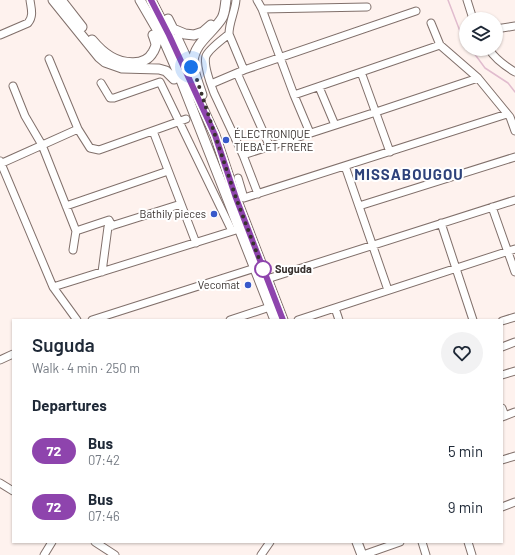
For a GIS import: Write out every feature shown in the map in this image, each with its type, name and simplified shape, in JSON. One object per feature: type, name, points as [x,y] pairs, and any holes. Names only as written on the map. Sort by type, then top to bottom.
[{"type":"main road","points":[[53,0],[99,57],[105,62],[122,68],[159,69],[166,71],[174,79]]},
{"type":"main road","points":[[62,0],[97,46],[111,57],[124,62],[139,62],[147,59],[151,55],[156,44],[153,35]]},
{"type":"main road","points":[[137,0],[174,79],[185,100],[193,111]]},
{"type":"main road","points":[[140,0],[165,43],[193,111],[230,181],[236,230],[255,268],[275,319]]},
{"type":"main road","points":[[152,0],[215,135]]},
{"type":"main road","points":[[156,0],[173,29],[197,80]]},
{"type":"main road","points":[[173,29],[185,34],[194,35],[203,32],[210,27],[216,19],[220,9],[221,0]]},
{"type":"main road","points":[[226,0],[223,17],[198,46],[193,61],[197,80],[230,181],[283,319]]},
{"type":"main road","points":[[357,543],[362,555]]},
{"type":"street","points":[[0,36],[28,23],[31,20],[30,0]]},
{"type":"street","points":[[236,0],[235,9],[229,26],[229,34],[240,72],[270,147]]},
{"type":"street","points":[[257,0],[262,9],[294,95],[310,133]]},
{"type":"street","points":[[468,0],[471,12]]},
{"type":"street","points":[[262,9],[368,7]]},
{"type":"street","points":[[211,84],[240,72],[416,11]]},
{"type":"street","points":[[431,23],[440,45],[478,78],[510,117],[515,131]]},
{"type":"street","points":[[503,28],[515,26]]},
{"type":"street","points":[[229,34],[218,42],[206,56],[205,63],[211,84],[258,194]]},
{"type":"street","points":[[294,95],[440,45]]},
{"type":"street","points":[[495,56],[504,65],[515,72]]},
{"type":"street","points":[[49,59],[78,129],[90,148],[99,150],[182,120]]},
{"type":"street","points":[[361,72],[390,152]]},
{"type":"street","points":[[242,155],[478,78]]},
{"type":"street","points":[[53,287],[236,230],[182,120],[160,82],[114,98],[110,98],[101,83]]},
{"type":"street","points":[[13,86],[25,116],[42,145],[76,231],[73,250]]},
{"type":"street","points":[[318,87],[335,125]]},
{"type":"street","points":[[250,174],[230,181],[244,198],[507,114]]},
{"type":"street","points":[[77,319],[53,287],[0,162],[78,129]]},
{"type":"street","points":[[153,131],[196,243]]},
{"type":"street","points":[[359,206],[515,156]]},
{"type":"street","points":[[345,166],[388,290]]},
{"type":"street","points":[[66,206],[168,171]]},
{"type":"street","points":[[267,279],[515,200]]},
{"type":"street","points":[[102,272],[108,227],[181,204]]},
{"type":"street","points":[[492,207],[511,250],[515,272]]},
{"type":"street","points":[[76,231],[109,220],[112,226]]},
{"type":"street","points":[[441,223],[473,319]]},
{"type":"street","points":[[301,319],[511,250]]},
{"type":"street","points":[[95,319],[255,268]]},
{"type":"street","points":[[233,319],[270,307]]},
{"type":"street","points":[[335,308],[340,319]]},
{"type":"street","points":[[503,321],[515,317]]},
{"type":"street","points":[[503,347],[515,342]]},
{"type":"street","points":[[0,360],[12,354]]},
{"type":"street","points":[[503,376],[515,371]]},
{"type":"street","points":[[503,416],[515,412]]},
{"type":"street","points":[[503,460],[515,456]]},
{"type":"street","points":[[0,483],[12,490]]},
{"type":"street","points":[[503,507],[515,502]]},
{"type":"street","points":[[44,555],[51,543]]},
{"type":"street","points":[[97,543],[115,555]]},
{"type":"street","points":[[261,555],[269,543]]},
{"type":"street","points":[[362,555],[397,543]]},
{"type":"street","points":[[422,543],[426,555]]},
{"type":"street","points":[[468,543],[472,555]]},
{"type":"waterway","points":[[448,0],[459,29]]},
{"type":"waterway","points":[[476,56],[485,68],[508,83],[515,92]]},
{"type":"bus line","name":"72","points":[[151,0],[169,35],[215,135],[236,198],[283,319]]},
{"type":"place","name":"ÉLECTRONIQUE TIEBA ET FRERE","points":[[226,140]]},
{"type":"place","name":"Bathily pieces","points":[[214,214]]},
{"type":"place","name":"Suguda","points":[[263,269]]},
{"type":"place","name":"Vecomat","points":[[248,285]]},
{"type":"district","name":"MISSABOUGOU","points":[[409,175]]},
{"type":"route","points":[[191,67],[197,80],[236,198],[263,269]]}]
